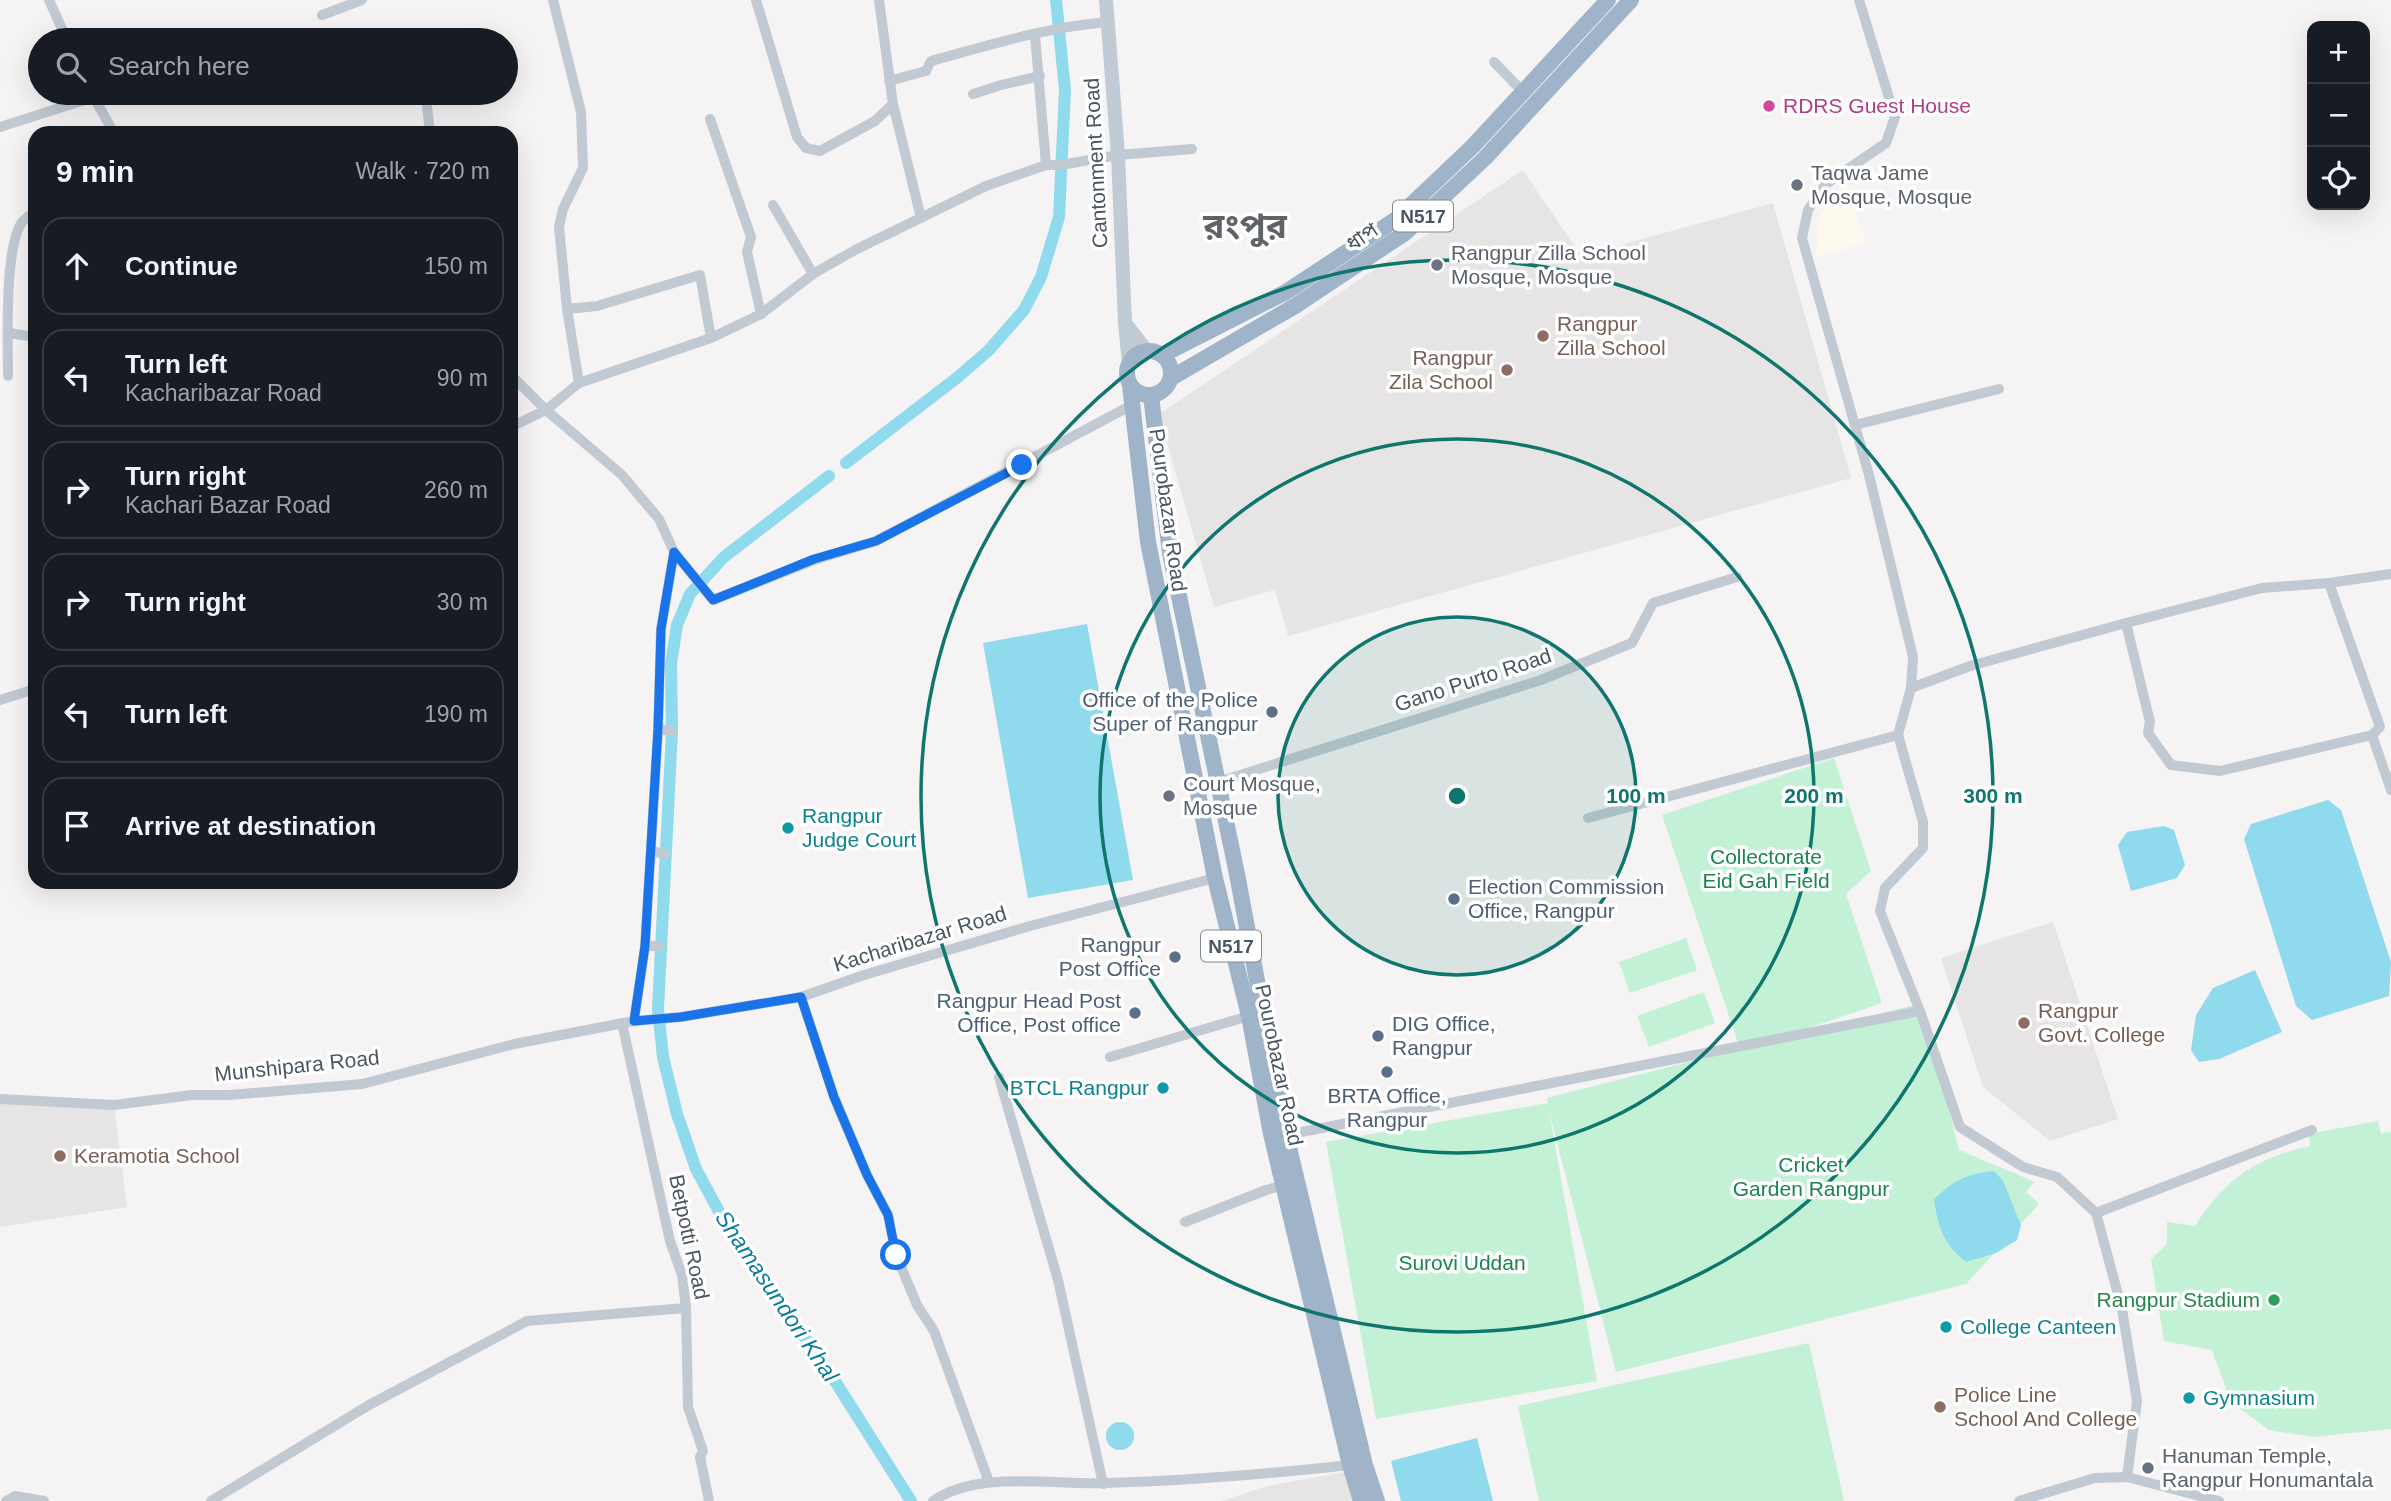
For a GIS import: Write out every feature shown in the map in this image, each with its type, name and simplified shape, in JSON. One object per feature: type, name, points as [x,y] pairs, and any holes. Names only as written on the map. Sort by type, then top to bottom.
[{"type":"highway","name":"ধাপ","points":[[1129,363],[1140,353],[1154,353],[1286,292],[1395,220],[1473,146],[1608,0]]},
{"type":"highway","name":"ধাপ","points":[[1151,396],[1160,393],[1171,378],[1295,306],[1405,233],[1485,158],[1631,0]]},
{"type":"highway","points":[[1154,353],[1171,369],[1171,378]]},
{"type":"highway","name":"N517","points":[[1129,363],[1127,370],[1130,385]]},
{"type":"highway","points":[[1130,385],[1142,394],[1151,396]]},
{"type":"highway","name":"Pourobazar Road","points":[[1130,385],[1148,542],[1215,878],[1248,1016],[1270,1134],[1361,1501]]},
{"type":"highway","name":"Pourobazar Road","points":[[1151,396],[1170,553],[1218,782],[1286,1135],[1365,1465],[1377,1501]]},
{"type":"main road","name":"Cantonment Road","points":[[1106,0],[1118,155],[1129,363]]},
{"type":"main road","points":[[1125,323],[1154,353]]},
{"type":"street","points":[[49,0],[61,28]]},
{"type":"street","points":[[321,15],[362,0]]},
{"type":"street","points":[[553,0],[581,112],[583,167],[563,209],[559,227],[567,309],[579,383]]},
{"type":"street","points":[[757,0],[797,137],[806,148],[820,151],[875,121],[893,104]]},
{"type":"street","points":[[879,0],[893,104],[921,218]]},
{"type":"street","points":[[1859,0],[1895,117],[1886,143],[1826,184],[1808,210],[1802,238],[1855,425],[1913,657],[1911,688],[1899,736],[1923,822],[1923,848],[1885,888],[1880,911],[1920,1011],[1961,1127],[2023,1167],[2057,1177],[2096,1213],[2122,1309],[2137,1401],[2127,1477]]},
{"type":"street","points":[[889,81],[926,71],[931,61],[1073,25],[1107,22]]},
{"type":"street","points":[[1035,35],[1045,164]]},
{"type":"street","points":[[1494,62],[1535,104]]},
{"type":"street","points":[[973,94],[1040,76]]},
{"type":"street","points":[[0,127],[64,105]]},
{"type":"street","points":[[99,105],[110,126]]},
{"type":"street","points":[[427,105],[429,126]]},
{"type":"street","points":[[710,119],[751,237],[747,252],[761,314]]},
{"type":"street","points":[[518,424],[546,410],[579,383],[711,338],[761,314],[813,274],[855,250],[986,186],[1045,164],[1192,149]]},
{"type":"street","points":[[773,205],[813,274]]},
{"type":"street","points":[[8,376],[8,293],[16,238],[22,223],[28,217]]},
{"type":"street","points":[[567,309],[597,306],[700,275],[711,338]]},
{"type":"street","points":[[9,333],[28,336]]},
{"type":"street","points":[[518,382],[622,475],[659,519],[674,552],[713,600],[814,559],[876,541],[1132,405]]},
{"type":"street","points":[[1855,425],[1999,389]]},
{"type":"street","points":[[537,402],[565,392]]},
{"type":"street","points":[[634,1021],[645,946],[661,629],[674,552]]},
{"type":"street","points":[[1911,688],[1970,666],[2262,588],[2329,583],[2391,574]]},
{"type":"street","name":"Gano Purto Road","points":[[1196,783],[1218,782],[1541,680],[1632,643],[1653,603],[1737,577]]},
{"type":"street","points":[[2126,623],[2150,722],[2148,733],[2171,765],[2220,771],[2372,735],[2380,727],[2329,583]]},
{"type":"street","points":[[0,700],[28,691]]},
{"type":"street","points":[[658,729],[671,731]]},
{"type":"street","points":[[2372,735],[2391,790]]},
{"type":"street","points":[[1588,818],[1899,736]]},
{"type":"street","points":[[651,851],[665,853]]},
{"type":"street","name":"Kacharibazar Road","points":[[634,1021],[681,1017],[801,997],[864,975],[1030,926],[1215,878]]},
{"type":"street","points":[[645,946],[660,946]]},
{"type":"street","points":[[801,997],[834,1097],[867,1175],[888,1215],[896,1255],[917,1305],[934,1331],[989,1482]]},
{"type":"street","points":[[1286,1135],[1920,1011]]},
{"type":"street","points":[[1110,1057],[1248,1016]]},
{"type":"street","name":"Munshipara Road","points":[[0,1099],[114,1105],[192,1095],[229,1095],[362,1084],[514,1044],[634,1021]]},
{"type":"street","name":"Betpotti Road","points":[[622,1023],[670,1241],[682,1275],[688,1407],[703,1451],[700,1457],[709,1501]]},
{"type":"street","points":[[999,1077],[1058,1280],[1103,1484]]},
{"type":"street","points":[[2096,1213],[2312,1130]]},
{"type":"street","points":[[1185,1222],[1284,1185]]},
{"type":"street","points":[[211,1501],[369,1405],[527,1321],[685,1308]]},
{"type":"street","points":[[933,1501],[946,1492],[989,1482],[1103,1484],[1263,1475],[1350,1465]]},
{"type":"street","points":[[2020,1501],[2095,1478],[2127,1477],[2219,1501]]},
{"type":"street","points":[[6,1501],[15,1496],[44,1501]]},
{"type":"shaded area","name":"Rangpur Zilla School","points":[[1523,170],[1581,256],[1773,203],[1851,478],[1288,636],[1275,590],[1214,607],[1159,414]]},
{"type":"shaded area","points":[[1846,185],[1866,242],[1816,258],[1820,216]]},
{"type":"shaded area","name":"Rangpur Govt. College","points":[[2053,922],[2118,1119],[2050,1141],[1983,1087],[1941,958]]},
{"type":"shaded area","name":"Keramotia School","points":[[0,1100],[114,1105],[127,1207],[0,1227]]},
{"type":"shaded area","points":[[1345,1472],[1355,1501],[1222,1501],[1267,1486]]},
{"type":"green space","points":[[1834,758],[1871,871],[1846,894],[1882,1003],[1767,1042],[1922,1003],[1959,1150],[2035,1182],[2026,1192],[2039,1204],[1966,1284],[1616,1372],[1549,1111],[1597,1381],[1376,1419],[1326,1142],[1548,1103],[1547,1098],[1740,1049],[1662,815]]},
{"type":"green space","points":[[1686,938],[1697,970],[1630,993],[1619,962]]},
{"type":"green space","points":[[1704,992],[1715,1023],[1649,1047],[1637,1016]]},
{"type":"green space","name":"Rangpur Stadium","points":[[2378,1121],[2381,1133],[2391,1132],[2391,1429],[2313,1437],[2269,1430],[2231,1402],[2212,1350],[2164,1341],[2151,1259],[2167,1244],[2167,1222],[2195,1226],[2230,1183],[2258,1164],[2310,1146],[2308,1134]]},
{"type":"green space","points":[[1809,1343],[1844,1501],[1539,1501],[1518,1406]]},
{"type":"water","points":[[1087,624],[1133,880],[1028,898],[983,643]]},
{"type":"water","points":[[2328,800],[2341,810],[2391,962],[2389,996],[2312,1020],[2296,1006],[2244,839],[2251,824]]},
{"type":"water","points":[[2164,826],[2174,830],[2185,865],[2177,878],[2131,891],[2118,845],[2127,832]]},
{"type":"water","points":[[2255,970],[2282,1032],[2219,1059],[2199,1062],[2191,1050],[2196,1015],[2213,988]]},
{"type":"water","points":[[1994,1171],[2003,1181],[2021,1225],[2017,1240],[1996,1253],[1966,1262],[1947,1242],[1937,1218],[1934,1199],[1961,1179]]},
{"type":"water","points":[[1120,1422],[1130,1426],[1134,1436],[1130,1446],[1120,1450],[1110,1446],[1106,1436],[1110,1426]]},
{"type":"water","points":[[1477,1438],[1493,1501],[1401,1501],[1391,1461]]},
{"type":"waterway","name":"Shamasundori Khal","points":[[846,463],[989,350],[1024,310],[1041,277],[1059,217],[1065,90],[1056,0]]},
{"type":"waterway","name":"Shamasundori Khal","points":[[829,476],[724,557],[690,594],[677,625],[671,664],[672,731],[658,1009],[663,1057],[677,1114],[696,1169],[736,1243],[826,1367],[911,1501]]},
{"type":"place","name":"RDRS Guest House","points":[[1769,106]]},
{"type":"place","name":"Taqwa Jame Mosque, Mosque","points":[[1797,185]]},
{"type":"place","name":"Rangpur Zilla School Mosque, Mosque","points":[[1437,265]]},
{"type":"place","name":"Rangpur Zilla School","points":[[1543,336]]},
{"type":"place","name":"Rangpur Zila School","points":[[1507,370]]},
{"type":"place","name":"Office of the Police Super of Rangpur","points":[[1272,712]]},
{"type":"place","name":"Court Mosque, Mosque","points":[[1169,796]]},
{"type":"place","name":"Rangpur Judge Court","points":[[788,828]]},
{"type":"place","name":"Election Commission Office, Rangpur","points":[[1454,899]]},
{"type":"place","name":"Rangpur Post Office","points":[[1175,957]]},
{"type":"place","name":"Rangpur Head Post Office, Post office","points":[[1135,1013]]},
{"type":"place","name":"Rangpur Govt. College","points":[[2024,1023]]},
{"type":"place","name":"DIG Office, Rangpur","points":[[1378,1036]]},
{"type":"place","name":"BRTA Office, Rangpur","points":[[1387,1072]]},
{"type":"place","name":"BTCL Rangpur","points":[[1163,1088]]},
{"type":"place","name":"Keramotia School","points":[[60,1156]]},
{"type":"place","name":"Rangpur Stadium","points":[[2274,1300]]},
{"type":"place","name":"College Canteen","points":[[1946,1327]]},
{"type":"place","name":"Gymnasium","points":[[2189,1398]]},
{"type":"place","name":"Police Line School And College","points":[[1940,1407]]},
{"type":"place","name":"Hanuman Temple, Rangpur Honumantala","points":[[2148,1468]]},
{"type":"district","name":"রংপুর","points":[[1245,226]]},
{"type":"route","points":[[896,1255],[888,1215],[867,1175],[834,1097],[801,997],[681,1017],[634,1021],[645,946],[661,629],[674,552],[713,600],[814,559],[876,541],[1022,465]]},
{"type":"park label","name":"Collectorate Eid Gah Field","points":[[1766,869]]},
{"type":"park label","name":"Cricket Garden Rangpur","points":[[1811,1177]]},
{"type":"park label","name":"Surovi Uddan","points":[[1462,1263]]}]
